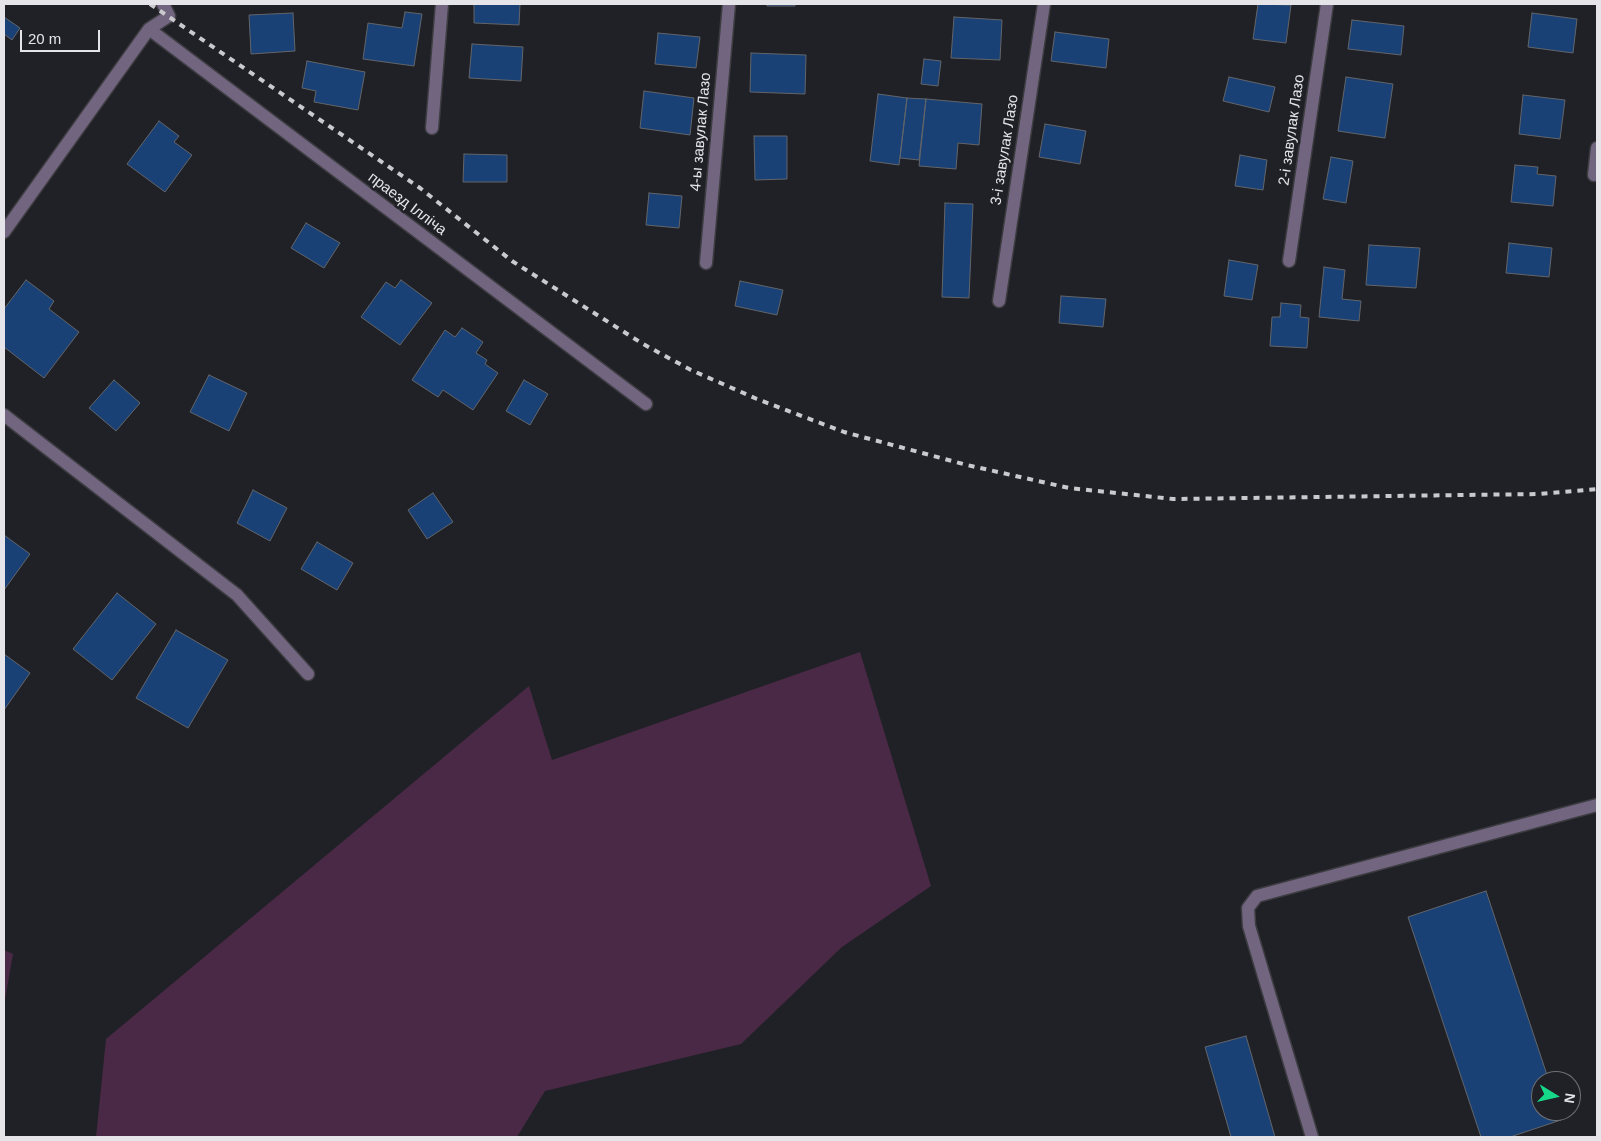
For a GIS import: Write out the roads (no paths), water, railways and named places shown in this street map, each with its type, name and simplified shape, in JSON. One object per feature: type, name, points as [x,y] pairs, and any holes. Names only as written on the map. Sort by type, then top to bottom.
[{"type":"street","points":[[4,232],[149,29],[169,16],[163,4]]},
{"type":"street","points":[[432,128],[442,4]]},
{"type":"street","name":"4-ы завулак Лазо","points":[[706,263],[729,4]]},
{"type":"street","name":"3-і завулак Лазо","points":[[998,301],[1044,4]]},
{"type":"street","name":"2-і завулак Лазо","points":[[1289,261],[1327,4]]},
{"type":"street","name":"праезд Ілліча","points":[[149,29],[646,404]]},
{"type":"street","points":[[1594,175],[1597,148]]},
{"type":"street","points":[[4,415],[236,595],[308,674]]},
{"type":"street","points":[[1312,1137],[1249,926],[1248,908],[1257,896],[1597,805]]},
{"type":"railway","points":[[150,4],[420,188],[512,261],[643,344],[691,370],[757,399],[844,432],[967,465],[1069,488],[1173,499],[1539,494],[1597,489]]}]
